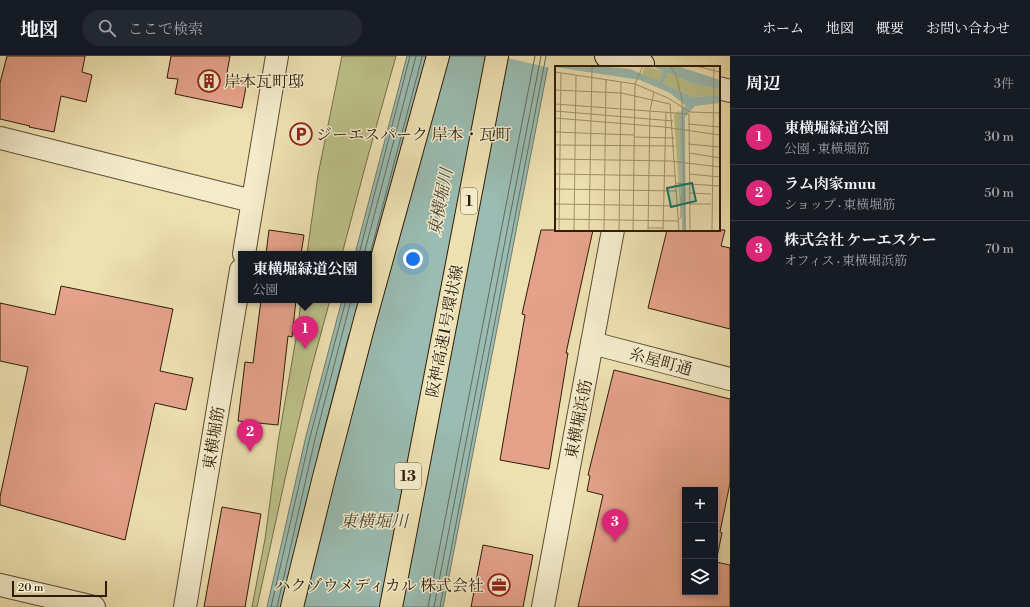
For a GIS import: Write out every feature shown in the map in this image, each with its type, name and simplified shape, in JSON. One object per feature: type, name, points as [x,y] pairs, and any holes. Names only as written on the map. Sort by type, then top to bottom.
[{"type":"highway","points":[[372,295],[438,56]]},
{"type":"highway","name":"阪神高速1号環状線","points":[[391,607],[497,56]]},
{"type":"highway","points":[[480,148],[507,56]]},
{"type":"highway","points":[[292,607],[370,303]]},
{"type":"highway","name":"13","points":[[376,607],[441,345]]},
{"type":"street","points":[[244,251],[277,56]]},
{"type":"street","points":[[606,56],[646,64]]},
{"type":"street","points":[[720,88],[730,91]]},
{"type":"street","points":[[0,138],[252,201]]},
{"type":"street","name":"東横堀浜筋","points":[[543,607],[613,231]]},
{"type":"street","name":"東横堀筋","points":[[185,607],[238,288]]},
{"type":"street","name":"糸屋町通","points":[[592,343],[730,379]]},
{"type":"street","points":[[0,585],[94,607]]},
{"type":"green space","points":[[342,56],[396,56],[343,251],[307,251],[318,175]]},
{"type":"green space","points":[[301,303],[329,303],[311,370],[287,470],[257,607],[252,607],[265,539],[278,442],[298,327]]},
{"type":"water","name":"東横堀川","points":[[407,56],[550,56],[443,607],[267,607],[306,436],[341,303],[372,303],[372,251],[356,251]]},
{"type":"pier","points":[[499,56],[552,56],[550,68]]},
{"type":"building","points":[[7,56],[85,56],[82,72],[92,75],[86,102],[61,96],[54,132],[0,119],[0,83]]},
{"type":"building","name":"岸本瓦町邸","points":[[171,56],[230,56],[226,78],[247,82],[242,108],[175,94],[178,79],[167,78]]},
{"type":"building","points":[[269,230],[304,235],[301,251],[266,251]]},
{"type":"building","points":[[541,230],[593,231],[566,353],[568,353],[549,469],[500,460],[525,315],[522,314]]},
{"type":"building","points":[[725,230],[721,246],[730,248],[730,329],[648,308],[667,231]]},
{"type":"building","points":[[61,286],[173,309],[160,371],[193,378],[186,410],[155,403],[125,540],[0,505],[0,497],[28,367],[0,361],[0,303],[55,315]]},
{"type":"building","points":[[261,303],[296,303],[292,337],[288,336],[278,425],[238,421],[245,362],[253,363]]},
{"type":"building","points":[[614,370],[730,399],[730,483],[720,532],[722,533],[718,552],[718,487],[682,487],[682,595],[718,595],[718,562],[730,565],[730,607],[578,607],[603,495],[587,491],[590,476],[588,475]]},
{"type":"building","points":[[222,507],[261,514],[245,607],[204,607]]},
{"type":"building","points":[[483,545],[533,555],[523,607],[471,607]]},
{"type":"place","name":"岸本瓦町邸","points":[[209,81]]},
{"type":"place","name":"ジーエスパーク 岸本・瓦町","points":[[301,134]]},
{"type":"place","name":"東横堀緑道公園","points":[[305,349]]},
{"type":"place","name":"ラム肉家muu","points":[[250,452]]},
{"type":"place","name":"株式会社 ケーエスケー","points":[[615,542]]},
{"type":"place","name":"ハクゾウメディカル 株式会社","points":[[499,585]]}]
